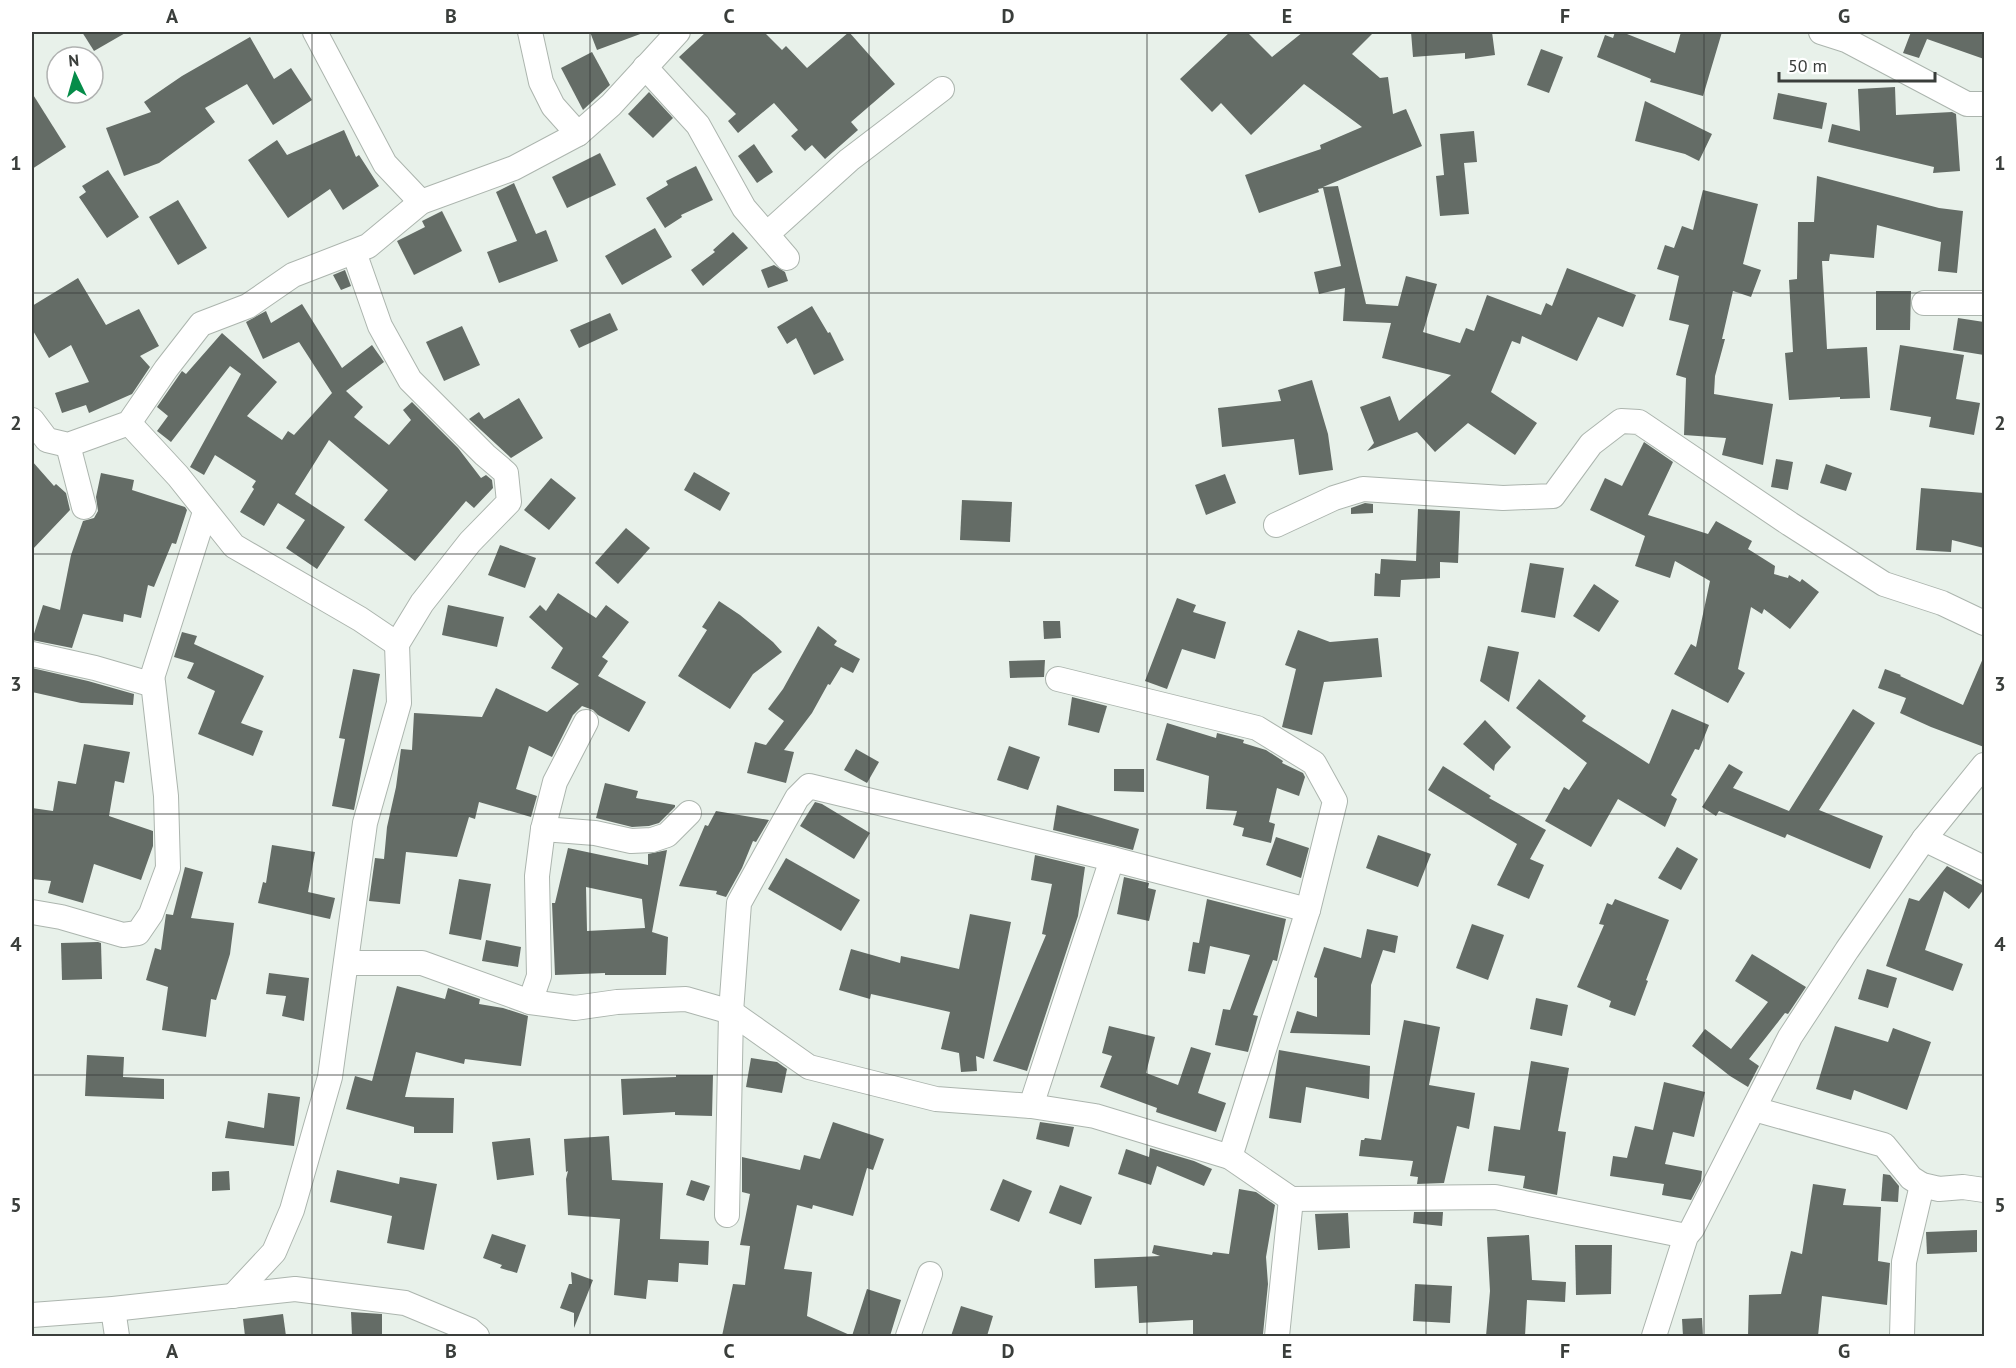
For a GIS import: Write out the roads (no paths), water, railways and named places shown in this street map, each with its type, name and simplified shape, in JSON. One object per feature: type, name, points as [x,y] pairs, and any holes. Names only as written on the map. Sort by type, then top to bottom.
[{"type":"street","points":[[315,32],[385,164],[421,202]]},
{"type":"street","points":[[530,32],[541,82],[553,106],[578,134]]},
{"type":"street","points":[[32,420],[47,440],[68,445],[129,423],[166,369],[201,324],[248,306],[293,275],[368,246],[421,202],[514,168],[578,134],[611,105],[678,32]]},
{"type":"street","points":[[1821,32],[1846,40],[1967,104],[1984,104]]},
{"type":"street","points":[[645,67],[698,125],[744,208],[787,258]]},
{"type":"street","points":[[766,234],[849,160],[942,89]]},
{"type":"street","points":[[234,1296],[274,1252],[292,1210],[330,1077],[365,823],[399,703],[397,644],[422,603],[470,542],[510,502],[506,473],[410,380],[381,326],[354,252]]},
{"type":"street","points":[[1924,303],[1984,303]]},
{"type":"street","points":[[1276,525],[1334,498],[1363,489],[1503,498],[1553,496],[1591,444],[1622,421],[1639,422],[1884,584],[1942,603],[1984,623]]},
{"type":"street","points":[[129,423],[178,476],[234,546],[360,619],[397,644]]},
{"type":"street","points":[[68,445],[84,507]]},
{"type":"street","points":[[32,912],[61,917],[123,934],[138,933],[151,914],[168,868],[166,796],[153,682],[206,512]]},
{"type":"street","points":[[32,654],[95,668],[150,684],[153,682]]},
{"type":"street","points":[[1058,679],[1257,728],[1314,763],[1335,801],[1308,910],[1230,1157]]},
{"type":"street","points":[[530,1002],[539,976],[537,876],[543,829],[555,782],[586,722]]},
{"type":"street","points":[[1654,1336],[1686,1236],[1692,1229],[1790,1036],[1924,839],[1984,765]]},
{"type":"street","points":[[727,1215],[731,1012],[739,903],[797,798],[809,786],[1112,859],[1308,910]]},
{"type":"street","points":[[543,829],[595,833],[631,842],[652,840],[667,835],[689,813]]},
{"type":"street","points":[[1924,839],[1984,868]]},
{"type":"street","points":[[1031,1106],[1112,859]]},
{"type":"street","points":[[346,963],[422,963],[530,1002],[575,1008],[617,1002],[686,999],[731,1012],[808,1067],[936,1099],[1031,1106],[1095,1116],[1230,1157],[1291,1199],[1495,1197],[1686,1236]]},
{"type":"street","points":[[1754,1108],[1884,1145],[1911,1178],[1922,1185],[1939,1189],[1963,1187],[1984,1190]]},
{"type":"street","points":[[1902,1336],[1904,1262],[1922,1185]]},
{"type":"street","points":[[1277,1336],[1291,1199]]},
{"type":"street","points":[[908,1336],[930,1274]]},
{"type":"street","points":[[32,1315],[113,1309],[295,1289],[405,1303],[470,1330],[477,1336]]},
{"type":"street","points":[[113,1309],[117,1336]]}]
